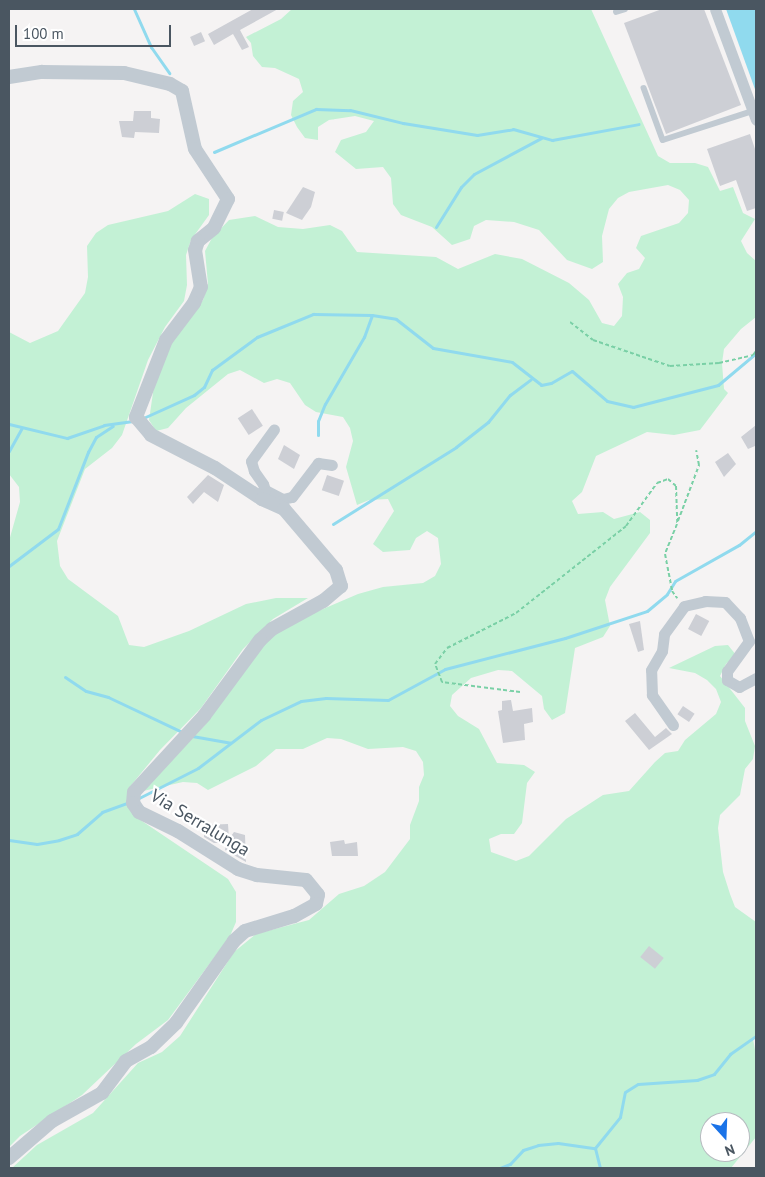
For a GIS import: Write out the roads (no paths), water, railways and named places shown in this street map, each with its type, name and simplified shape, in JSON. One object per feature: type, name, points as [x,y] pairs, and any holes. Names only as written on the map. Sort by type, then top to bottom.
[{"type":"street","points":[[715,9],[755,116]]},
{"type":"street","name":"Via Serralunga","points":[[9,77],[42,72],[124,73],[170,84],[182,92],[195,149],[228,199],[214,228],[198,241],[195,250],[201,287],[194,303],[166,340],[136,417],[151,435],[216,468],[284,509],[336,570],[341,586],[322,601],[272,629],[260,640],[204,716],[134,792],[133,803],[138,812],[178,832],[238,869],[257,875],[306,880],[318,894],[316,904],[294,916],[245,930],[234,941],[176,1024],[150,1047],[126,1061],[102,1093],[52,1121],[9,1158]]},
{"type":"street","points":[[260,493],[251,461],[274,429]]},
{"type":"street","name":"Via Serralunga","points":[[260,493],[284,498],[292,497],[318,463],[332,465]]},
{"type":"street","points":[[673,725],[652,695],[651,670],[662,652],[664,634],[684,606],[705,601],[725,602],[740,618],[749,641],[727,671],[727,680],[739,687],[756,678]]},
{"type":"lane","points":[[616,12],[625,9]]},
{"type":"lane","points":[[644,88],[663,140],[755,116]]},
{"type":"water","points":[[726,9],[756,9],[756,92]]},
{"type":"waterway","points":[[134,9],[151,47],[169,73]]},
{"type":"waterway","points":[[214,152],[316,109],[350,110],[403,123],[477,135],[513,129],[552,140],[639,124]]},
{"type":"waterway","points":[[436,227],[461,187],[474,174],[541,138]]},
{"type":"waterway","points":[[141,419],[194,395],[204,387],[212,370],[257,337],[313,314],[372,315],[396,319],[433,348],[512,362],[541,385],[551,383],[572,371],[607,401],[633,407],[718,385],[756,353]]},
{"type":"waterway","points":[[318,435],[318,421],[325,404],[364,337],[372,315]]},
{"type":"waterway","points":[[333,524],[456,447],[488,422],[510,395],[531,379]]},
{"type":"waterway","points":[[9,424],[67,438],[104,425],[133,421]]},
{"type":"waterway","points":[[9,566],[58,529],[88,452],[96,437],[113,426]]},
{"type":"waterway","points":[[9,451],[22,428]]},
{"type":"waterway","points":[[137,799],[198,768],[261,720],[301,701],[326,698],[388,700],[445,669],[565,638],[647,611],[667,594],[675,581],[739,545],[756,531]]},
{"type":"waterway","points":[[65,677],[86,691],[108,697],[184,733]]},
{"type":"waterway","points":[[192,736],[230,743]]},
{"type":"waterway","points":[[9,840],[37,844],[59,840],[77,834],[102,812],[129,802]]},
{"type":"waterway","points":[[500,1168],[510,1164],[523,1150],[538,1145],[558,1143],[595,1148],[620,1117],[625,1092],[638,1084],[697,1080],[714,1074],[730,1054],[756,1036]]},
{"type":"waterway","points":[[595,1148],[600,1168]]}]
